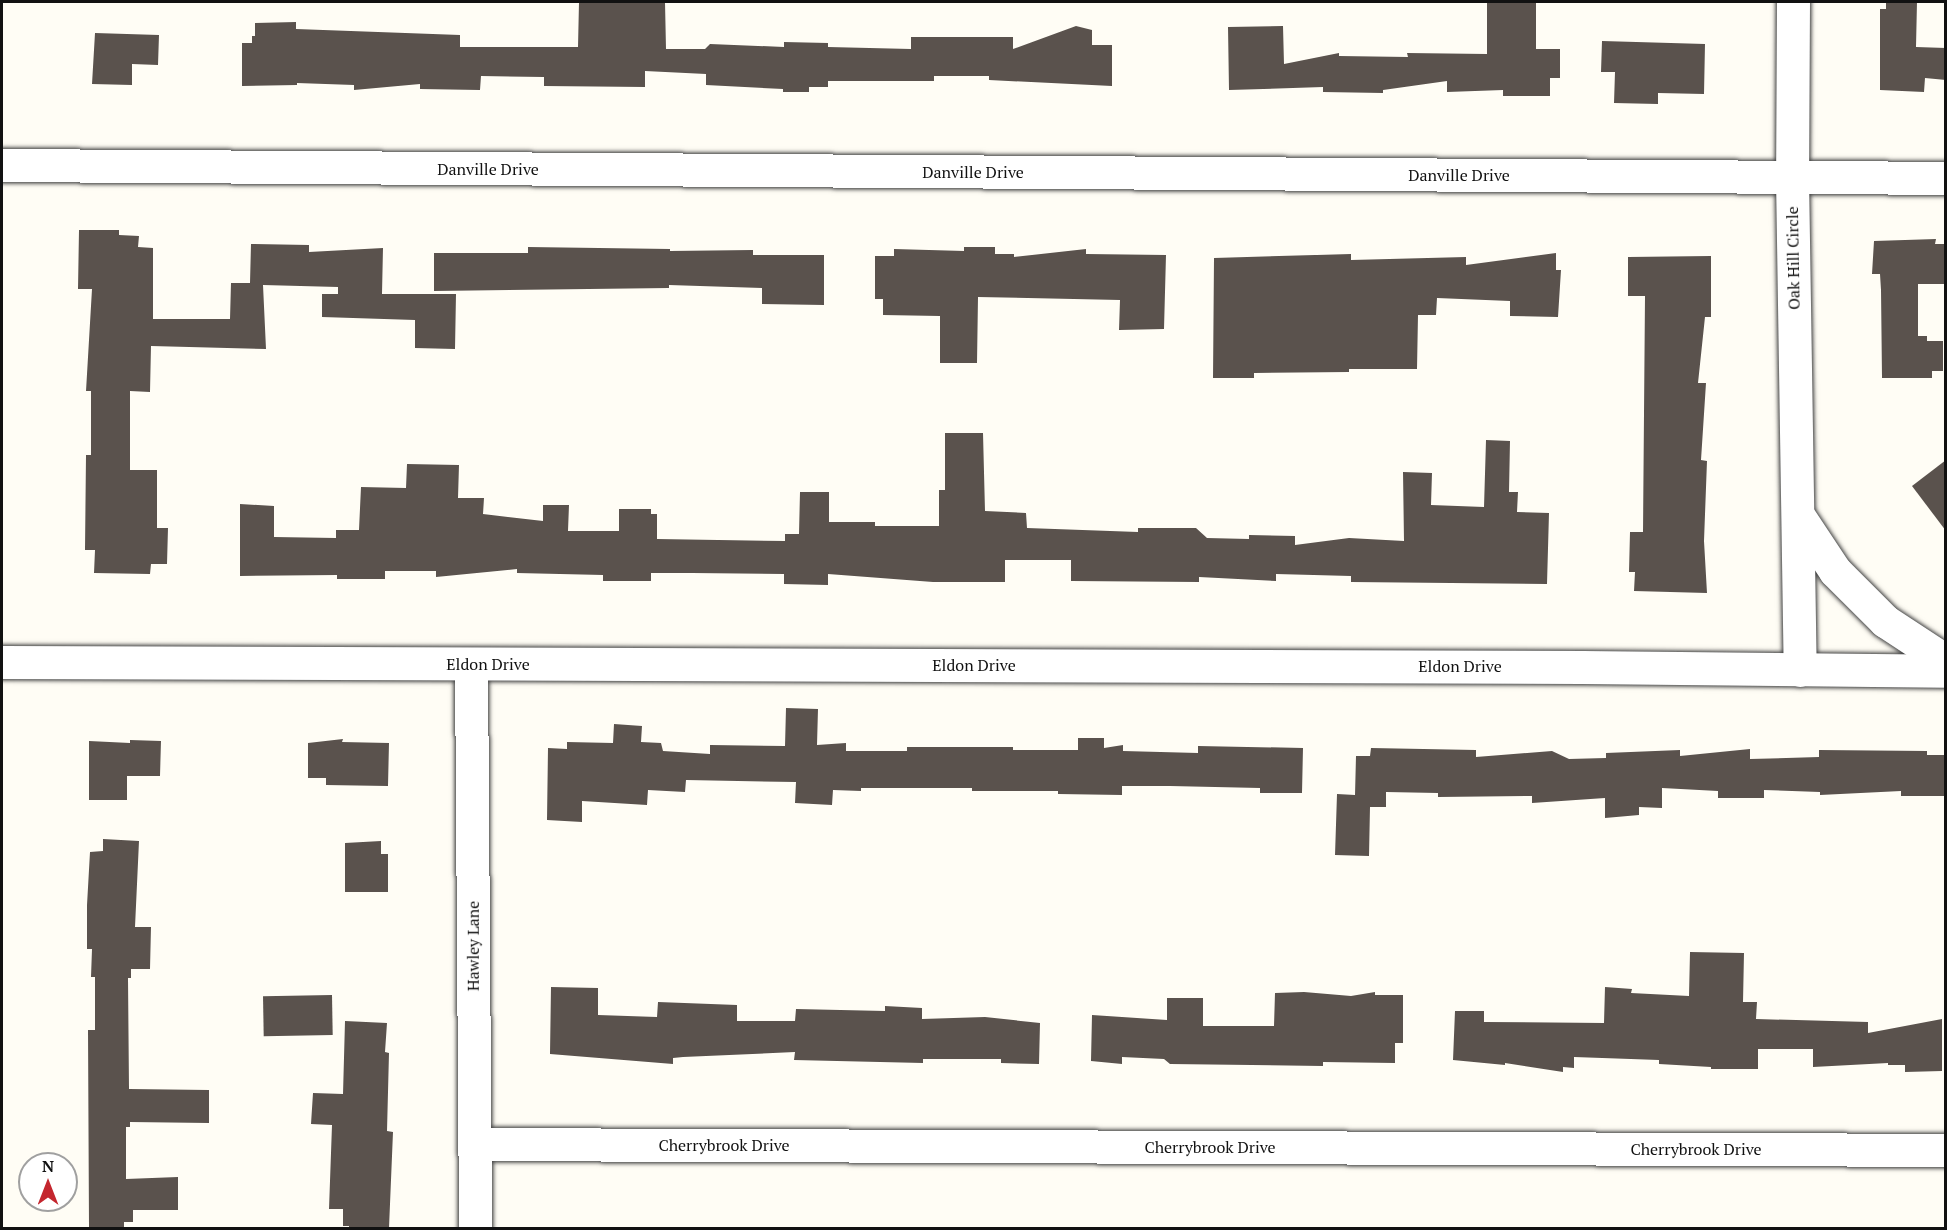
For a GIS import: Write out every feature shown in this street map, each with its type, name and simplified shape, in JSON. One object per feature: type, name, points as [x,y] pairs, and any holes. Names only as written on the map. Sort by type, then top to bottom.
[{"type":"street","name":"Oak Hill Circle","points":[[1793,2],[1792,177],[1800,670]]},
{"type":"street","name":"Danville Drive","points":[[2,165],[1946,178]]},
{"type":"street","points":[[1798,515],[1835,571],[1885,621],[1946,661]]},
{"type":"street","name":"Eldon Drive","points":[[2,662],[1570,667],[1946,671]]},
{"type":"street","name":"Hawley Lane","points":[[471,664],[475,1228]]},
{"type":"street","name":"Cherrybrook Drive","points":[[474,1144],[1946,1150]]},
{"type":"building","points":[[579,2],[665,2],[666,49],[705,49],[710,44],[784,47],[784,42],[828,43],[828,47],[911,49],[911,37],[1013,37],[1013,49],[1076,26],[1092,30],[1092,45],[1112,45],[1112,86],[989,80],[989,76],[934,76],[934,81],[828,81],[828,87],[809,87],[809,92],[783,92],[783,89],[706,85],[706,74],[645,71],[645,87],[544,86],[544,77],[481,76],[480,90],[420,89],[420,84],[354,90],[354,85],[297,83],[297,85],[242,86],[242,43],[252,43],[252,36],[255,36],[255,23],[296,22],[296,29],[460,35],[460,47],[578,47]]},
{"type":"building","points":[[1487,2],[1536,3],[1536,49],[1560,49],[1560,78],[1550,78],[1550,96],[1503,96],[1503,90],[1447,92],[1447,81],[1383,90],[1383,93],[1323,92],[1323,87],[1229,90],[1228,27],[1283,26],[1284,64],[1339,53],[1339,56],[1408,57],[1407,53],[1487,54]]},
{"type":"building","points":[[1886,2],[1917,2],[1916,47],[1946,48],[1946,80],[1925,78],[1924,92],[1880,90],[1880,9],[1886,9]]},
{"type":"building","points":[[95,33],[159,35],[158,65],[132,64],[132,85],[92,84]]},
{"type":"building","points":[[1602,41],[1705,44],[1704,94],[1658,93],[1658,104],[1614,103],[1615,72],[1601,72]]},
{"type":"building","points":[[79,230],[119,230],[119,235],[139,236],[138,247],[153,248],[153,319],[230,319],[231,283],[250,283],[251,244],[309,245],[309,252],[383,248],[382,294],[456,294],[455,349],[415,348],[415,320],[322,317],[322,294],[338,294],[338,287],[263,285],[266,349],[151,346],[150,392],[130,391],[130,470],[157,470],[157,528],[168,528],[167,564],[151,564],[150,574],[94,573],[95,550],[85,550],[86,455],[91,455],[91,391],[86,391],[92,289],[78,289]]},
{"type":"building","points":[[1936,239],[1935,244],[1946,244],[1946,284],[1918,284],[1918,336],[1927,336],[1927,341],[1943,341],[1943,371],[1932,371],[1932,378],[1882,378],[1881,290],[1880,274],[1872,274],[1874,241]]},
{"type":"building","points":[[528,247],[670,249],[670,251],[753,250],[753,255],[824,255],[824,305],[762,304],[762,288],[669,285],[669,288],[434,291],[434,253],[528,253]]},
{"type":"building","points":[[964,247],[995,247],[995,254],[1014,254],[1014,257],[1086,249],[1086,254],[1166,255],[1164,329],[1119,330],[1120,300],[978,297],[977,363],[940,363],[940,316],[883,315],[883,299],[875,299],[875,256],[894,256],[894,249],[964,251]]},
{"type":"building","points":[[1556,253],[1556,270],[1561,270],[1558,317],[1510,316],[1510,301],[1437,298],[1436,315],[1418,315],[1417,369],[1254,373],[1254,378],[1213,378],[1214,258],[1351,254],[1351,260],[1466,257],[1466,265]]},
{"type":"building","points":[[1711,256],[1711,317],[1705,317],[1698,383],[1706,383],[1701,460],[1707,461],[1704,541],[1707,593],[1634,591],[1635,572],[1629,572],[1630,532],[1643,532],[1645,296],[1628,296],[1628,257]]},
{"type":"building","points":[[945,433],[983,433],[985,511],[1026,513],[1027,528],[1138,532],[1138,528],[1196,528],[1207,538],[1249,539],[1249,535],[1295,536],[1295,545],[1349,538],[1404,541],[1403,472],[1432,473],[1431,505],[1484,507],[1486,440],[1510,441],[1509,492],[1518,492],[1517,512],[1549,513],[1547,584],[1351,582],[1351,576],[1276,574],[1276,581],[1199,577],[1199,582],[1071,581],[1071,560],[1005,560],[1005,582],[933,582],[828,574],[828,585],[784,584],[784,574],[692,573],[651,573],[651,581],[603,581],[603,575],[517,573],[517,569],[436,577],[436,571],[385,571],[385,579],[337,579],[337,575],[240,576],[240,504],[274,506],[274,537],[336,538],[336,530],[359,530],[361,487],[406,488],[407,464],[459,465],[458,498],[484,498],[483,514],[543,521],[543,505],[569,505],[568,531],[619,531],[619,509],[651,509],[651,514],[657,514],[657,539],[785,541],[785,534],[799,534],[800,492],[829,492],[829,522],[875,522],[875,526],[939,526],[939,490],[945,490]]},
{"type":"building","points":[[1946,460],[1946,531],[1912,486]]},
{"type":"building","points":[[786,708],[818,709],[817,745],[846,743],[846,751],[907,751],[907,747],[1013,747],[1013,750],[1078,750],[1078,738],[1104,738],[1104,748],[1123,745],[1123,751],[1198,753],[1198,746],[1303,748],[1302,793],[1260,793],[1260,788],[1170,786],[1122,786],[1122,795],[1058,794],[1058,791],[972,791],[972,788],[861,788],[861,791],[833,790],[832,805],[795,803],[796,782],[686,780],[685,792],[648,790],[647,805],[582,801],[582,822],[547,820],[548,748],[567,749],[567,742],[613,743],[614,724],[642,726],[641,742],[661,743],[663,751],[710,754],[710,745],[785,746]]},
{"type":"building","points":[[343,739],[342,742],[389,743],[388,786],[326,785],[326,778],[308,778],[308,743]]},
{"type":"building","points":[[130,740],[161,741],[160,776],[127,776],[127,800],[89,800],[89,741],[130,743]]},
{"type":"building","points":[[1371,748],[1476,750],[1476,757],[1552,751],[1569,759],[1606,758],[1606,753],[1680,750],[1680,756],[1750,749],[1750,759],[1819,757],[1819,750],[1927,751],[1927,755],[1946,755],[1946,796],[1901,796],[1901,791],[1820,795],[1820,792],[1764,790],[1764,798],[1718,798],[1718,791],[1662,788],[1662,808],[1639,807],[1639,815],[1605,818],[1605,798],[1532,803],[1532,796],[1438,797],[1438,793],[1386,792],[1386,807],[1370,807],[1369,856],[1335,855],[1337,794],[1355,795],[1356,756],[1370,756]]},
{"type":"building","points":[[103,839],[139,841],[135,927],[151,927],[150,969],[131,969],[131,978],[128,978],[129,1089],[209,1090],[209,1123],[130,1122],[130,1127],[126,1127],[126,1179],[178,1177],[178,1210],[133,1210],[133,1222],[124,1222],[124,1228],[89,1228],[88,1030],[95,1030],[95,977],[91,977],[92,949],[87,949],[87,905],[90,852],[103,851]]},
{"type":"building","points":[[381,841],[381,854],[388,854],[388,892],[345,892],[345,843]]},
{"type":"building","points":[[1690,952],[1744,953],[1743,1002],[1757,1002],[1756,1019],[1868,1022],[1868,1033],[1942,1019],[1942,1071],[1905,1072],[1905,1065],[1888,1065],[1888,1063],[1813,1067],[1813,1049],[1758,1049],[1758,1069],[1711,1069],[1711,1067],[1659,1064],[1659,1060],[1574,1057],[1574,1068],[1563,1067],[1563,1072],[1505,1063],[1505,1065],[1453,1060],[1455,1011],[1484,1011],[1484,1022],[1604,1023],[1605,987],[1632,989],[1631,993],[1689,996]]},
{"type":"building","points":[[551,987],[598,988],[598,1015],[657,1017],[658,1002],[737,1005],[737,1021],[795,1021],[796,1009],[885,1011],[885,1006],[922,1008],[922,1019],[985,1017],[1040,1023],[1039,1064],[1001,1063],[1001,1059],[923,1059],[923,1063],[794,1060],[795,1052],[683,1057],[673,1058],[673,1064],[550,1054]]},
{"type":"building","points":[[1304,992],[1351,996],[1375,992],[1375,995],[1403,995],[1403,1043],[1395,1043],[1395,1063],[1323,1062],[1323,1066],[1170,1064],[1164,1059],[1122,1057],[1122,1064],[1091,1061],[1092,1015],[1167,1020],[1167,998],[1203,998],[1203,1026],[1274,1026],[1275,993]]},
{"type":"building","points":[[332,995],[333,1035],[264,1036],[263,996]]},
{"type":"building","points":[[345,1021],[387,1023],[385,1052],[389,1053],[387,1131],[393,1132],[389,1228],[349,1228],[349,1226],[343,1226],[343,1209],[329,1209],[332,1125],[311,1124],[313,1093],[343,1094]]}]
